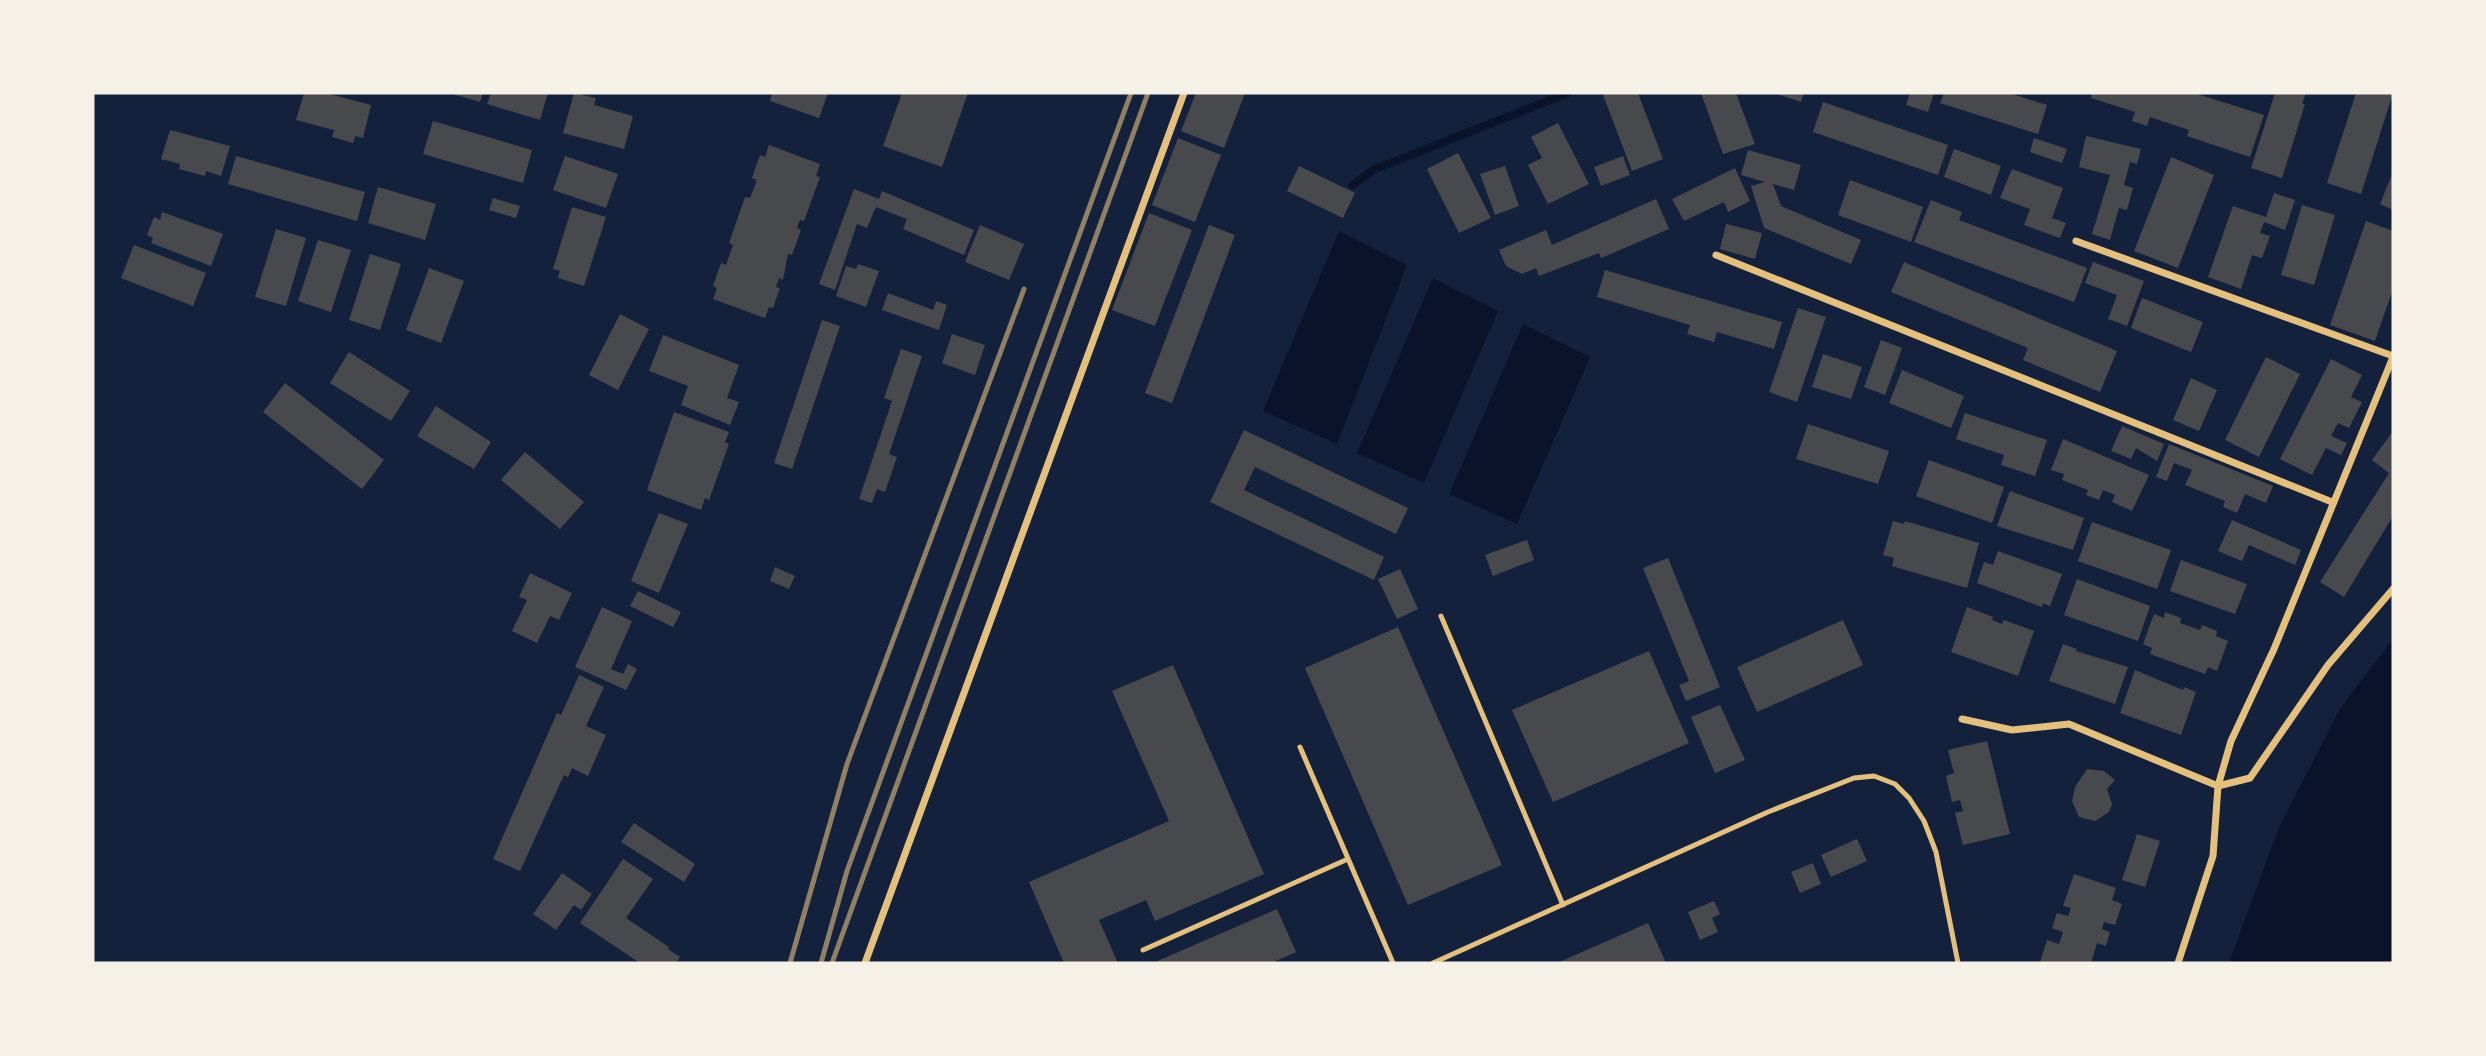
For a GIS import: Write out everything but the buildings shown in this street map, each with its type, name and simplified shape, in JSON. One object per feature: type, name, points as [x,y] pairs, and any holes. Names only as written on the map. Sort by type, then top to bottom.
[{"type":"street","points":[[865,963],[1184,93]]},
{"type":"street","points":[[2076,241],[2393,356],[2274,649],[2231,741],[2218,786],[2213,856],[2178,963]]},
{"type":"street","points":[[1716,255],[2332,502]]},
{"type":"street","points":[[1962,719],[2012,730],[2069,724],[2218,786],[2250,778],[2328,665],[2393,589]]},
{"type":"lane","points":[[1441,616],[1563,905]]},
{"type":"lane","points":[[1300,747],[1393,963]]},
{"type":"lane","points":[[1433,963],[1768,812],[1854,778],[1874,776],[1895,784],[1909,798],[1924,821],[1936,852],[1958,963]]},
{"type":"lane","points":[[1143,950],[1348,859]]},
{"type":"water","points":[[1339,231],[1407,265],[1337,444],[1263,411]]},
{"type":"water","points":[[1433,278],[1498,311],[1424,483],[1357,453]]},
{"type":"water","points":[[1523,324],[1590,357],[1517,524],[1449,494]]},
{"type":"water","points":[[2393,639],[2393,963],[2229,963],[2279,827],[2341,707]]},
{"type":"waterway","points":[[1353,185],[1373,170],[1568,93]]},
{"type":"railway","points":[[821,963],[847,871],[1131,93]]},
{"type":"railway","points":[[832,963],[1148,93]]},
{"type":"railway","points":[[790,963],[847,764],[1024,289]]}]
